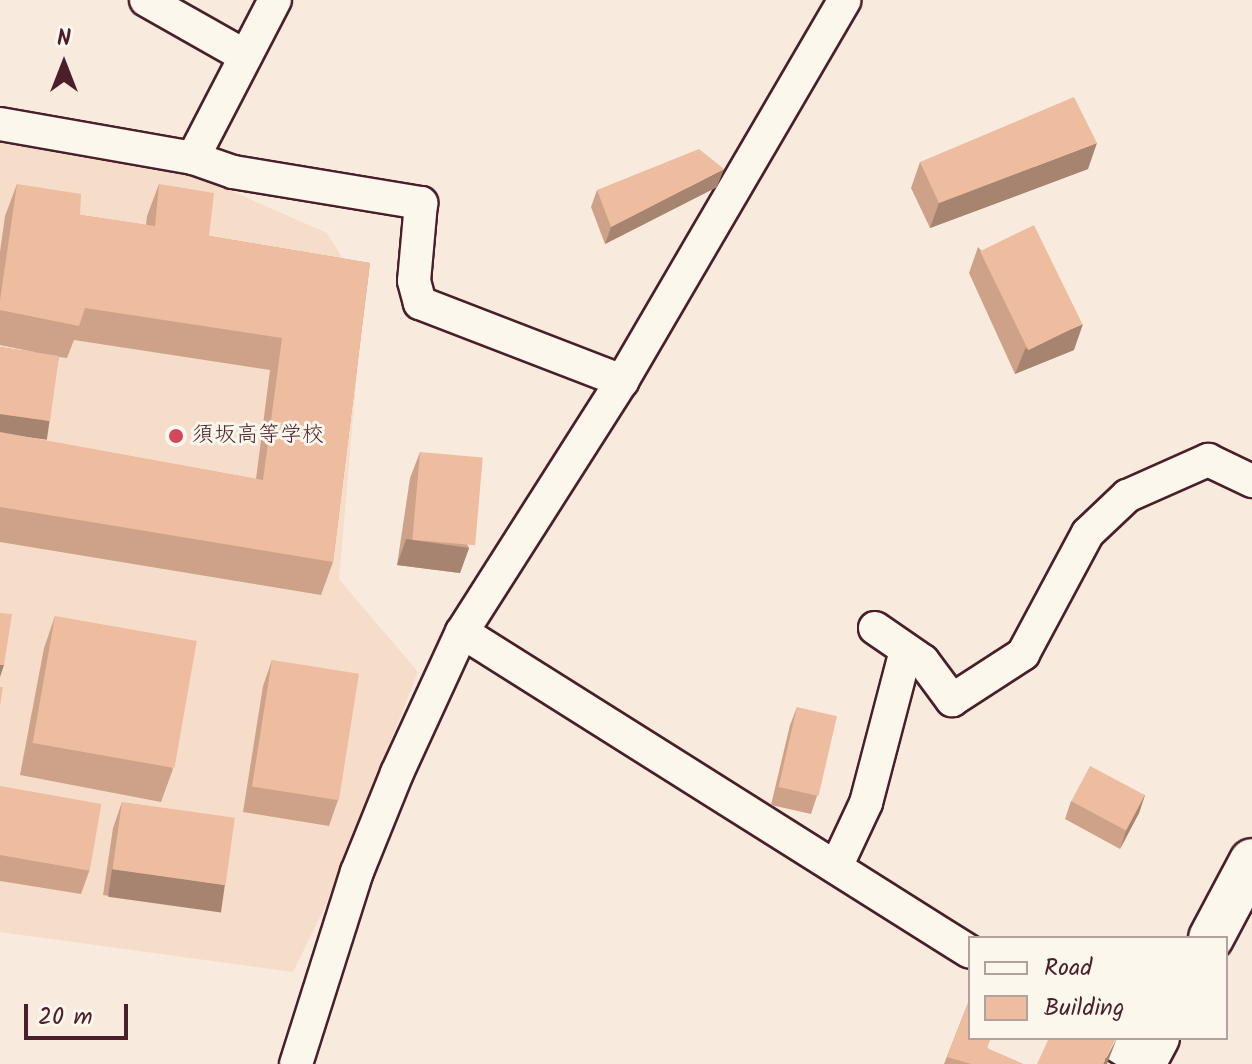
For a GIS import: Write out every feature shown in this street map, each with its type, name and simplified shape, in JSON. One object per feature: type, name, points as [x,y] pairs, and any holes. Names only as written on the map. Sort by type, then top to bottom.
[{"type":"street","points":[[146,0],[245,56]]},
{"type":"street","points":[[193,158],[275,0]]},
{"type":"street","points":[[296,1064],[357,872],[397,773],[462,632],[622,381],[845,0]]},
{"type":"street","points":[[0,124],[193,158],[233,172],[421,203],[414,281],[420,303],[622,381]]},
{"type":"street","points":[[875,628],[923,661],[952,700],[1023,654],[1088,533],[1127,496],[1208,460],[1252,481]]},
{"type":"street","points":[[462,632],[968,951]]},
{"type":"street","points":[[836,867],[866,803],[906,650]]},
{"type":"street","points":[[1212,936],[1252,861]]},
{"type":"street","points":[[1109,1040],[1147,1057]]},
{"type":"shaded area","name":"須坂高等学校","points":[[0,138],[197,176],[327,233],[364,293],[339,579],[418,672],[324,909],[293,972],[0,932]]},
{"type":"building","points":[[1074,97],[1097,143],[939,203],[920,162]]},
{"type":"building","points":[[699,149],[724,169],[611,227],[597,190]]},
{"type":"building","points":[[17,184],[81,194],[80,215],[155,226],[159,184],[214,193],[209,236],[370,263],[333,562],[0,507],[0,432],[263,480],[282,338],[85,308],[79,326],[0,310]]},
{"type":"building","points":[[1034,225],[1082,324],[1028,350],[980,251]]},
{"type":"building","points":[[0,347],[59,356],[50,421],[0,414]]},
{"type":"building","points":[[420,452],[483,457],[475,545],[412,540]]},
{"type":"building","points":[[0,613],[12,614],[4,665],[0,665]]},
{"type":"building","points":[[55,616],[197,641],[174,768],[33,743]]},
{"type":"building","points":[[272,660],[359,674],[339,800],[252,786]]},
{"type":"building","points":[[797,707],[837,716],[819,796],[779,787]]},
{"type":"building","points":[[1090,766],[1145,795],[1126,830],[1071,801]]},
{"type":"building","points":[[0,786],[101,804],[90,871],[0,855]]},
{"type":"building","points":[[122,802],[235,818],[225,885],[113,869]]},
{"type":"building","points":[[968,1003],[968,1040],[990,1040],[987,1048],[1023,1064],[971,1064],[947,1057]]},
{"type":"building","points":[[1048,1040],[1115,1040],[1103,1064],[1037,1064]]},
{"type":"place","name":"須坂高等学校","points":[[176,436]]}]
